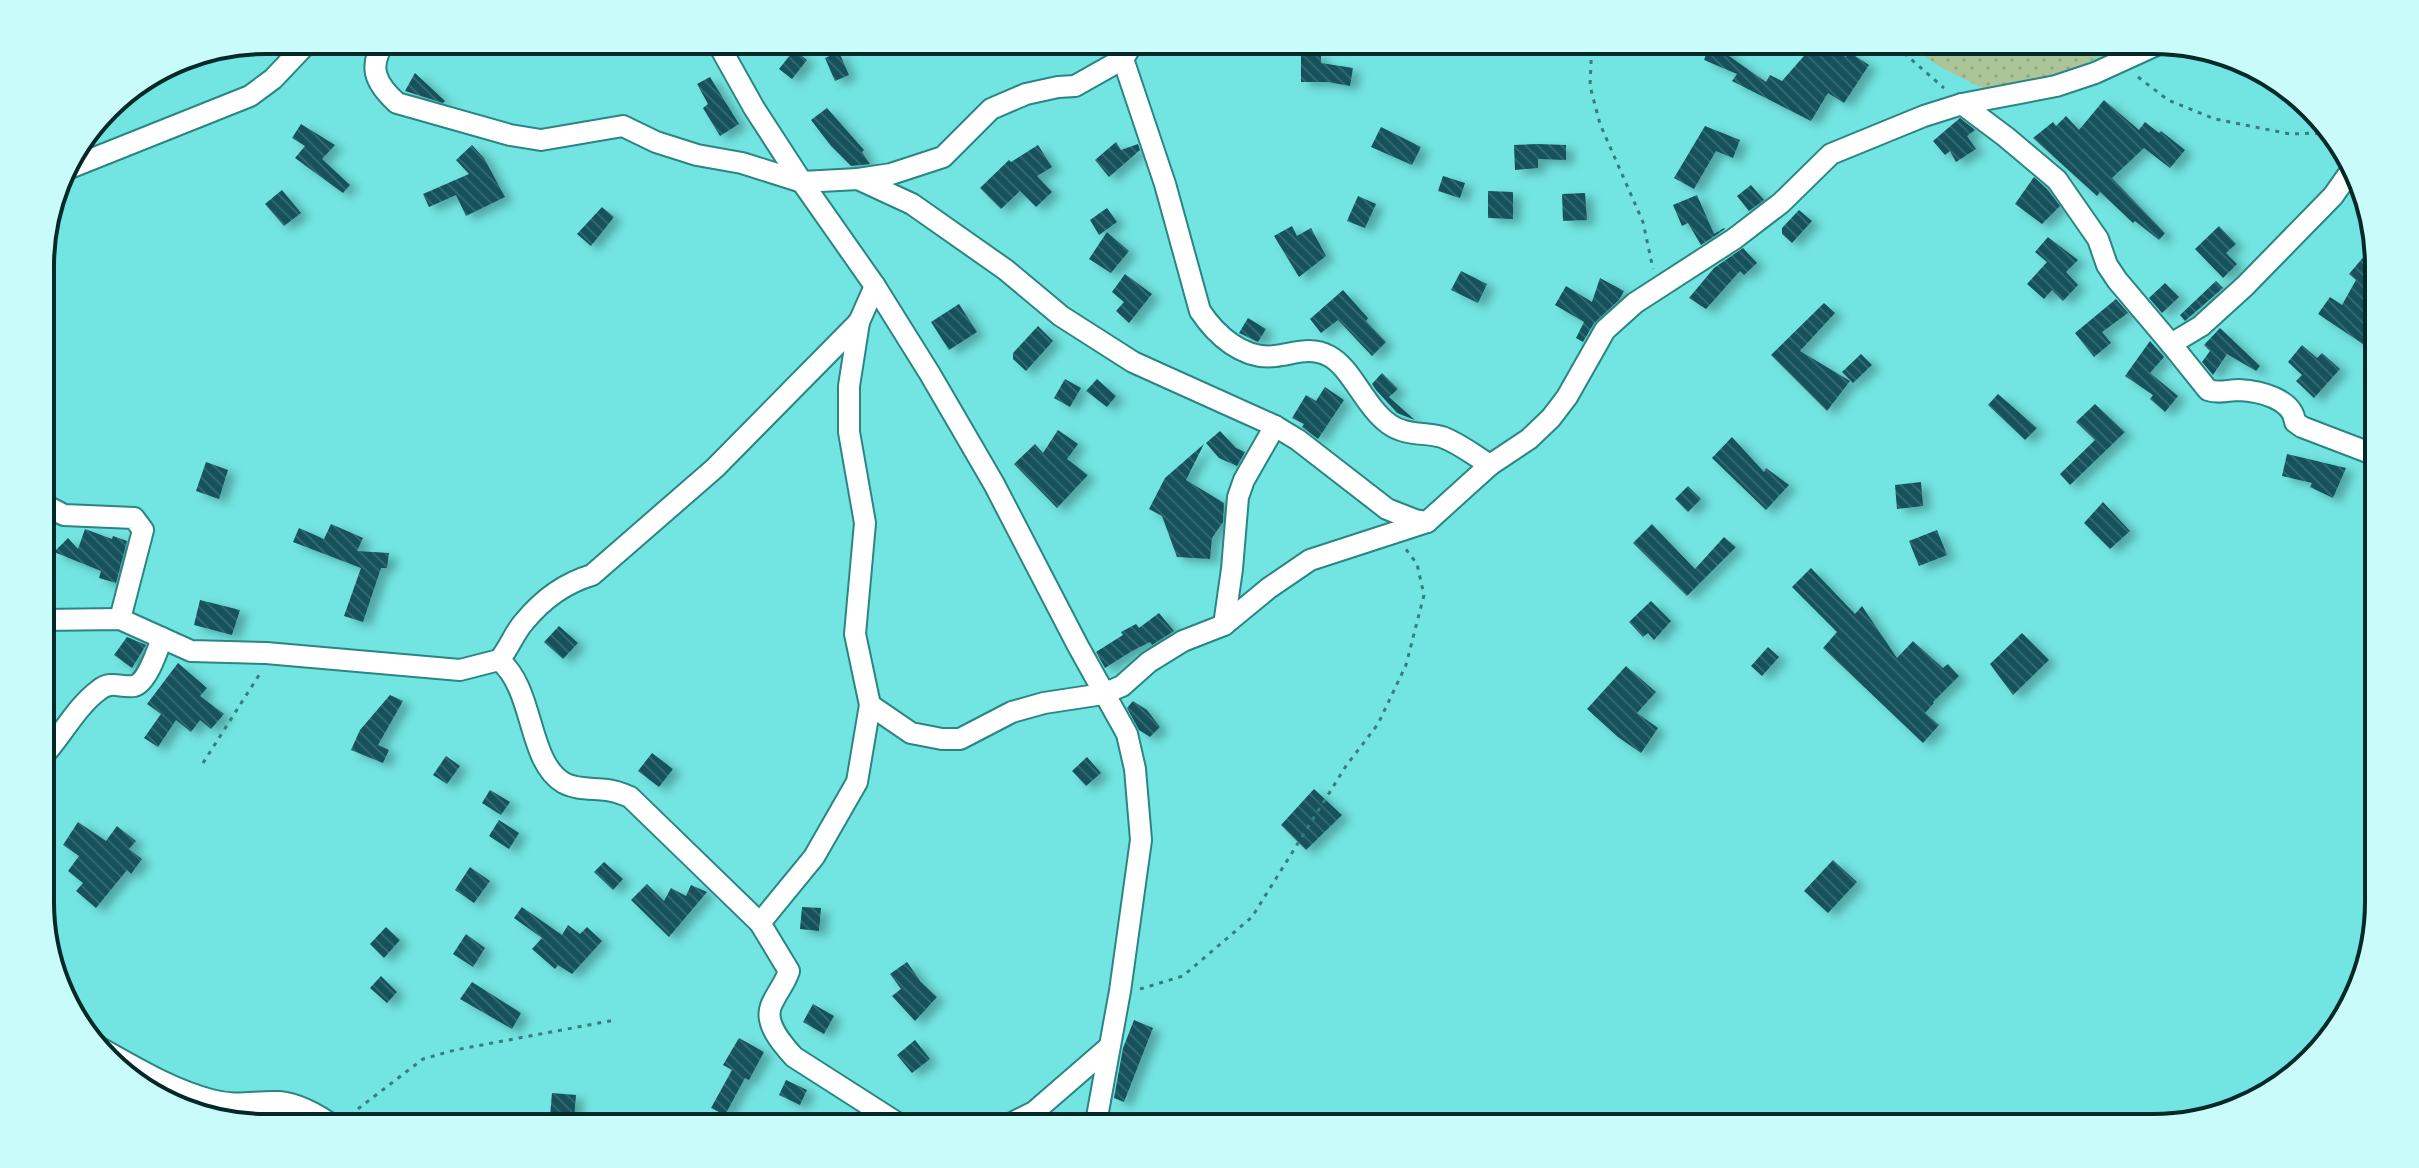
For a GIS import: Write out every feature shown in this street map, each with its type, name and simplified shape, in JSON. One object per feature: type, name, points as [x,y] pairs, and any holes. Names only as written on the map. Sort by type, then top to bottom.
[{"type":"street","points":[[80,164],[250,96],[273,79],[297,54]]},
{"type":"street","points":[[377,54],[374,63],[378,79],[397,103],[510,135],[541,140],[623,126],[656,142],[697,155],[742,163],[802,182],[891,174],[943,157],[991,109],[1026,94],[1075,86],[1123,59],[1126,54]]},
{"type":"street","points":[[724,54],[802,182],[875,286],[994,484],[1103,694],[1127,734],[1140,813],[1137,880],[1097,1114]]},
{"type":"street","points":[[870,705],[911,733],[960,739],[1012,712],[1044,703],[1103,694],[1122,686],[1149,662],[1183,641],[1224,625],[1310,560],[1427,522],[1490,465],[1529,439],[1551,418],[1567,397],[1605,330],[1635,303],[1734,239],[1781,203],[1831,154],[1924,116],[1962,104],[2056,86],[2137,54]]},
{"type":"street","points":[[1123,59],[1165,184],[1200,311],[1211,327],[1243,351],[1259,356],[1307,350],[1328,355],[1341,365],[1371,407],[1389,425],[1402,431],[1441,437],[1490,465]]},
{"type":"street","points":[[1962,104],[2057,180],[2098,239],[2107,265],[2117,280],[2208,390],[2264,394],[2288,405],[2294,413],[2295,422],[2302,427],[2365,451]]},
{"type":"street","points":[[2171,344],[2201,326],[2245,286],[2333,196],[2346,178]]},
{"type":"street","points":[[858,179],[912,204],[1006,270],[1061,316],[1133,362],[1275,426],[1298,440],[1387,509],[1427,522]]},
{"type":"street","points":[[760,923],[814,857],[857,782],[870,705],[855,634],[865,523],[849,432],[849,386],[859,322],[875,286]]},
{"type":"street","points":[[54,620],[120,619],[191,651],[266,653],[460,670],[499,660],[524,622],[554,592],[572,581],[592,575],[715,468],[859,322]]},
{"type":"street","points":[[1224,625],[1238,497],[1249,469],[1275,426]]},
{"type":"street","points":[[54,510],[64,515],[134,518],[140,522],[143,530],[120,619]]},
{"type":"street","points":[[54,742],[99,689],[108,684],[133,686],[140,683],[162,638]]},
{"type":"street","points":[[499,660],[509,668],[516,680],[539,747],[550,769],[564,783],[609,790],[630,797],[760,923],[789,971],[771,1006],[769,1018],[781,1042],[794,1057],[883,1114]]},
{"type":"street","points":[[1030,1114],[1109,1047]]},
{"type":"street","points":[[129,1063],[180,1090],[213,1101],[244,1105],[283,1102],[318,1114]]},
{"type":"path","points":[[1591,54],[1590,86],[1600,124],[1643,222],[1657,289]]},
{"type":"path","points":[[1905,54],[1962,104]]},
{"type":"path","points":[[2120,62],[2168,100],[2215,119],[2290,134],[2318,133]]},
{"type":"path","points":[[1120,991],[1144,989],[1183,976],[1252,917],[1346,766],[1378,724],[1406,665],[1424,595],[1417,564],[1392,532]]},
{"type":"path","points":[[203,763],[260,675],[266,653]]},
{"type":"path","points":[[352,1114],[423,1059],[455,1050],[615,1020]]},
{"type":"green space","points":[[1923,54],[2105,54],[2039,82],[1999,89],[1981,87]]},
{"type":"building","points":[[791,54],[799,54],[807,60],[792,79],[779,69]]},
{"type":"building","points":[[840,54],[849,75],[835,81],[825,58]]},
{"type":"building","points":[[1301,54],[1321,54],[1321,63],[1353,68],[1350,86],[1301,82]]},
{"type":"building","points":[[1706,54],[1730,54],[1766,82],[1770,75],[1782,81],[1806,54],[1842,54],[1846,57],[1852,54],[1869,65],[1844,103],[1828,93],[1811,121],[1732,81],[1737,74],[1704,60]]},
{"type":"building","points":[[415,73],[445,101],[443,103],[405,91]]},
{"type":"building","points":[[710,77],[739,124],[720,136],[703,108],[708,104],[697,84]]},
{"type":"building","points":[[2104,100],[2139,130],[2145,122],[2185,150],[2170,168],[2144,148],[2112,178],[2165,233],[2159,240],[2135,221],[2133,223],[2100,192],[2097,196],[2033,138],[2053,122],[2056,126],[2066,116],[2079,130]]},
{"type":"building","points":[[827,108],[864,150],[862,152],[870,164],[851,166],[811,120]]},
{"type":"building","points":[[1960,118],[1975,130],[1967,136],[1976,149],[1956,162],[1950,151],[1945,155],[1933,141]]},
{"type":"building","points":[[301,124],[335,145],[322,159],[350,185],[343,193],[295,158],[305,146],[292,138]]},
{"type":"building","points":[[1705,126],[1740,140],[1733,158],[1716,151],[1694,189],[1674,178]]},
{"type":"building","points":[[1381,127],[1421,147],[1412,165],[1371,147]]},
{"type":"building","points":[[1116,142],[1121,150],[1138,144],[1140,150],[1109,177],[1095,160]]},
{"type":"building","points":[[472,145],[484,158],[505,197],[466,216],[456,195],[429,207],[423,194],[469,174],[456,160]]},
{"type":"building","points":[[1038,145],[1052,167],[1037,176],[1052,192],[1036,207],[1020,191],[1001,209],[980,188],[1009,160],[1011,162]]},
{"type":"building","points":[[1514,145],[1566,145],[1566,160],[1538,159],[1538,168],[1515,170]]},
{"type":"building","points":[[1443,176],[1465,183],[1460,198],[1438,191]]},
{"type":"building","points":[[2034,177],[2060,206],[2042,224],[2015,204]]},
{"type":"building","points":[[1751,185],[1764,200],[1749,211],[1737,196]]},
{"type":"building","points":[[282,190],[301,213],[284,226],[265,204]]},
{"type":"building","points":[[1488,191],[1513,192],[1513,219],[1488,218]]},
{"type":"building","points":[[1585,193],[1587,220],[1563,221],[1562,194]]},
{"type":"building","points":[[1697,195],[1714,234],[1725,229],[1701,245],[1688,223],[1682,226],[1673,205]]},
{"type":"building","points":[[1358,196],[1376,204],[1365,228],[1347,221]]},
{"type":"building","points":[[602,207],[614,217],[591,246],[577,234]]},
{"type":"building","points":[[1107,208],[1117,222],[1099,235],[1090,220]]},
{"type":"building","points":[[1799,210],[1812,221],[1792,243],[1782,234],[1782,228]]},
{"type":"building","points":[[1292,226],[1297,236],[1311,228],[1326,256],[1299,277],[1274,236]]},
{"type":"building","points":[[2219,226],[2236,244],[2226,253],[2237,264],[2223,278],[2195,249]]},
{"type":"building","points":[[1107,232],[1129,251],[1111,273],[1089,259]]},
{"type":"building","points":[[2048,237],[2078,260],[2066,272],[2078,285],[2063,301],[2052,290],[2044,299],[2027,284],[2047,262],[2035,252]]},
{"type":"building","points":[[1743,248],[1757,263],[1744,275],[1740,271],[1706,309],[1689,298],[1714,268]]},
{"type":"building","points":[[2364,256],[2363,344],[2318,314],[2330,297],[2342,305],[2356,280],[2349,274]]},
{"type":"building","points":[[1461,271],[1487,284],[1478,303],[1451,290]]},
{"type":"building","points":[[1125,274],[1152,294],[1129,323],[1116,311],[1124,302],[1112,292]]},
{"type":"building","points":[[1600,278],[1624,291],[1619,300],[1594,323],[1583,342],[1576,338],[1584,322],[1555,305],[1566,286],[1592,302]]},
{"type":"building","points":[[2216,281],[2223,288],[2185,321],[2180,315]]},
{"type":"building","points":[[2165,283],[2179,297],[2162,313],[2149,298]]},
{"type":"building","points":[[1343,290],[1386,342],[1372,356],[1338,320],[1321,333],[1310,319]]},
{"type":"building","points":[[2116,299],[2128,313],[2102,332],[2111,343],[2094,357],[2075,333]]},
{"type":"building","points":[[1824,303],[1835,313],[1800,351],[1850,381],[1827,411],[1771,355]]},
{"type":"building","points":[[959,304],[977,332],[949,350],[931,322]]},
{"type":"building","points":[[1248,318],[1266,329],[1258,342],[1239,333]]},
{"type":"building","points":[[1038,326],[1053,341],[1026,371],[1013,359],[1013,353]]},
{"type":"building","points":[[2220,328],[2260,366],[2256,371],[2227,354],[2213,375],[2202,362],[2210,351],[2204,345]]},
{"type":"building","points":[[2150,341],[2164,357],[2150,373],[2178,396],[2165,412],[2150,399],[2153,395],[2125,376]]},
{"type":"building","points":[[2302,345],[2317,358],[2322,353],[2340,369],[2314,398],[2296,381],[2302,375],[2288,362]]},
{"type":"building","points":[[1861,354],[1872,365],[1853,383],[1842,372]]},
{"type":"building","points":[[1382,373],[1398,389],[1389,397],[1415,420],[1397,413],[1376,390],[1372,384]]},
{"type":"building","points":[[1065,379],[1081,388],[1070,407],[1054,398]]},
{"type":"building","points":[[1097,379],[1116,396],[1107,407],[1086,391]]},
{"type":"building","points":[[1325,387],[1344,400],[1318,439],[1302,427],[1304,424],[1292,418],[1306,395],[1316,401]]},
{"type":"building","points":[[1998,394],[2037,428],[2025,440],[1988,405]]},
{"type":"building","points":[[2095,404],[2125,432],[2070,485],[2060,474],[2095,440],[2076,422]]},
{"type":"building","points":[[1058,430],[1078,444],[1067,459],[1088,475],[1057,508],[1014,464],[1035,444],[1043,453]]},
{"type":"building","points":[[1220,431],[1236,448],[1245,452],[1237,466],[1219,458],[1206,443]]},
{"type":"building","points":[[1732,437],[1764,472],[1766,468],[1789,485],[1766,510],[1712,458]]},
{"type":"building","points":[[1204,444],[1186,480],[1224,503],[1223,522],[1212,538],[1210,559],[1177,557],[1162,516],[1149,509],[1165,478]]},
{"type":"building","points":[[2287,454],[2346,468],[2333,498],[2310,487],[2312,483],[2282,476]]},
{"type":"building","points":[[206,462],[228,470],[219,499],[196,491]]},
{"type":"building","points":[[1921,482],[1923,506],[1897,509],[1895,485]]},
{"type":"building","points":[[1688,486],[1701,499],[1688,512],[1675,499]]},
{"type":"building","points":[[2103,502],[2130,531],[2110,549],[2084,523]]},
{"type":"building","points":[[331,524],[363,538],[357,551],[389,553],[387,568],[381,568],[363,622],[344,616],[361,568],[293,542],[299,528],[324,539]]},
{"type":"building","points":[[1652,524],[1695,569],[1724,537],[1736,547],[1687,596],[1633,543]]},
{"type":"building","points":[[85,529],[127,541],[116,583],[99,578],[101,571],[54,552],[68,538],[78,549]]},
{"type":"building","points":[[1937,530],[1947,555],[1919,566],[1909,541]]},
{"type":"building","points":[[1811,568],[1855,614],[1862,606],[1897,658],[1913,641],[1943,668],[1948,664],[1959,676],[1925,713],[1939,725],[1923,743],[1823,648],[1837,632],[1792,587]]},
{"type":"building","points":[[200,600],[240,610],[232,635],[194,625]]},
{"type":"building","points":[[1651,601],[1671,621],[1654,640],[1648,633],[1643,637],[1629,622]]},
{"type":"building","points":[[1159,613],[1174,631],[1105,668],[1096,652],[1123,635],[1121,632],[1136,624],[1139,628]]},
{"type":"building","points":[[559,626],[578,643],[563,659],[544,642]]},
{"type":"building","points":[[2022,633],[2049,660],[2013,695],[1990,664]]},
{"type":"building","points":[[127,637],[146,645],[132,668],[114,655]]},
{"type":"building","points":[[1768,647],[1779,657],[1762,676],[1751,666]]},
{"type":"building","points":[[178,663],[207,688],[200,696],[224,714],[211,729],[200,720],[191,732],[176,720],[158,747],[144,738],[161,714],[147,704]]},
{"type":"building","points":[[1626,666],[1656,692],[1637,713],[1658,728],[1641,753],[1587,709]]},
{"type":"building","points":[[390,695],[403,701],[378,745],[389,750],[383,763],[351,750],[360,730]]},
{"type":"building","points":[[1133,701],[1147,710],[1160,727],[1150,737],[1139,730],[1127,708]]},
{"type":"building","points":[[652,753],[673,769],[659,787],[638,771]]},
{"type":"building","points":[[446,756],[460,766],[447,784],[433,775]]},
{"type":"building","points":[[1087,757],[1101,773],[1086,786],[1072,771]]},
{"type":"building","points":[[1314,789],[1342,815],[1306,850],[1281,825]]},
{"type":"building","points":[[490,790],[510,802],[501,815],[482,803]]},
{"type":"building","points":[[499,820],[519,833],[509,849],[489,836]]},
{"type":"building","points":[[78,822],[106,841],[117,826],[136,841],[129,849],[142,859],[131,874],[127,870],[96,908],[76,891],[83,883],[68,871],[79,856],[63,845]]},
{"type":"building","points":[[1833,860],[1857,882],[1828,913],[1804,891]]},
{"type":"building","points":[[604,862],[623,879],[613,890],[594,872]]},
{"type":"building","points":[[470,867],[490,881],[474,903],[455,890]]},
{"type":"building","points":[[647,884],[664,901],[671,888],[686,896],[691,885],[707,892],[669,937],[631,900]]},
{"type":"building","points":[[522,907],[562,935],[568,925],[580,934],[587,927],[602,941],[572,974],[558,965],[555,969],[532,949],[542,938],[514,918]]},
{"type":"building","points":[[802,907],[821,908],[819,931],[800,929]]},
{"type":"building","points":[[386,927],[400,940],[384,958],[370,944]]},
{"type":"building","points":[[466,934],[485,948],[473,967],[453,954]]},
{"type":"building","points":[[907,962],[937,997],[915,1021],[892,996],[901,989],[890,974]]},
{"type":"building","points":[[381,976],[397,992],[387,1003],[370,988]]},
{"type":"building","points":[[472,982],[521,1013],[512,1029],[460,999]]},
{"type":"building","points":[[813,1004],[834,1016],[824,1034],[803,1022]]},
{"type":"building","points":[[1134,1020],[1153,1028],[1124,1102],[1114,1098],[1123,1048]]},
{"type":"building","points":[[739,1038],[764,1052],[749,1080],[745,1078],[726,1114],[711,1108],[732,1070],[723,1065]]},
{"type":"building","points":[[915,1040],[930,1059],[912,1073],[897,1055]]},
{"type":"building","points":[[786,1080],[807,1090],[800,1105],[779,1095]]},
{"type":"building","points":[[552,1093],[576,1095],[574,1114],[550,1114]]}]
